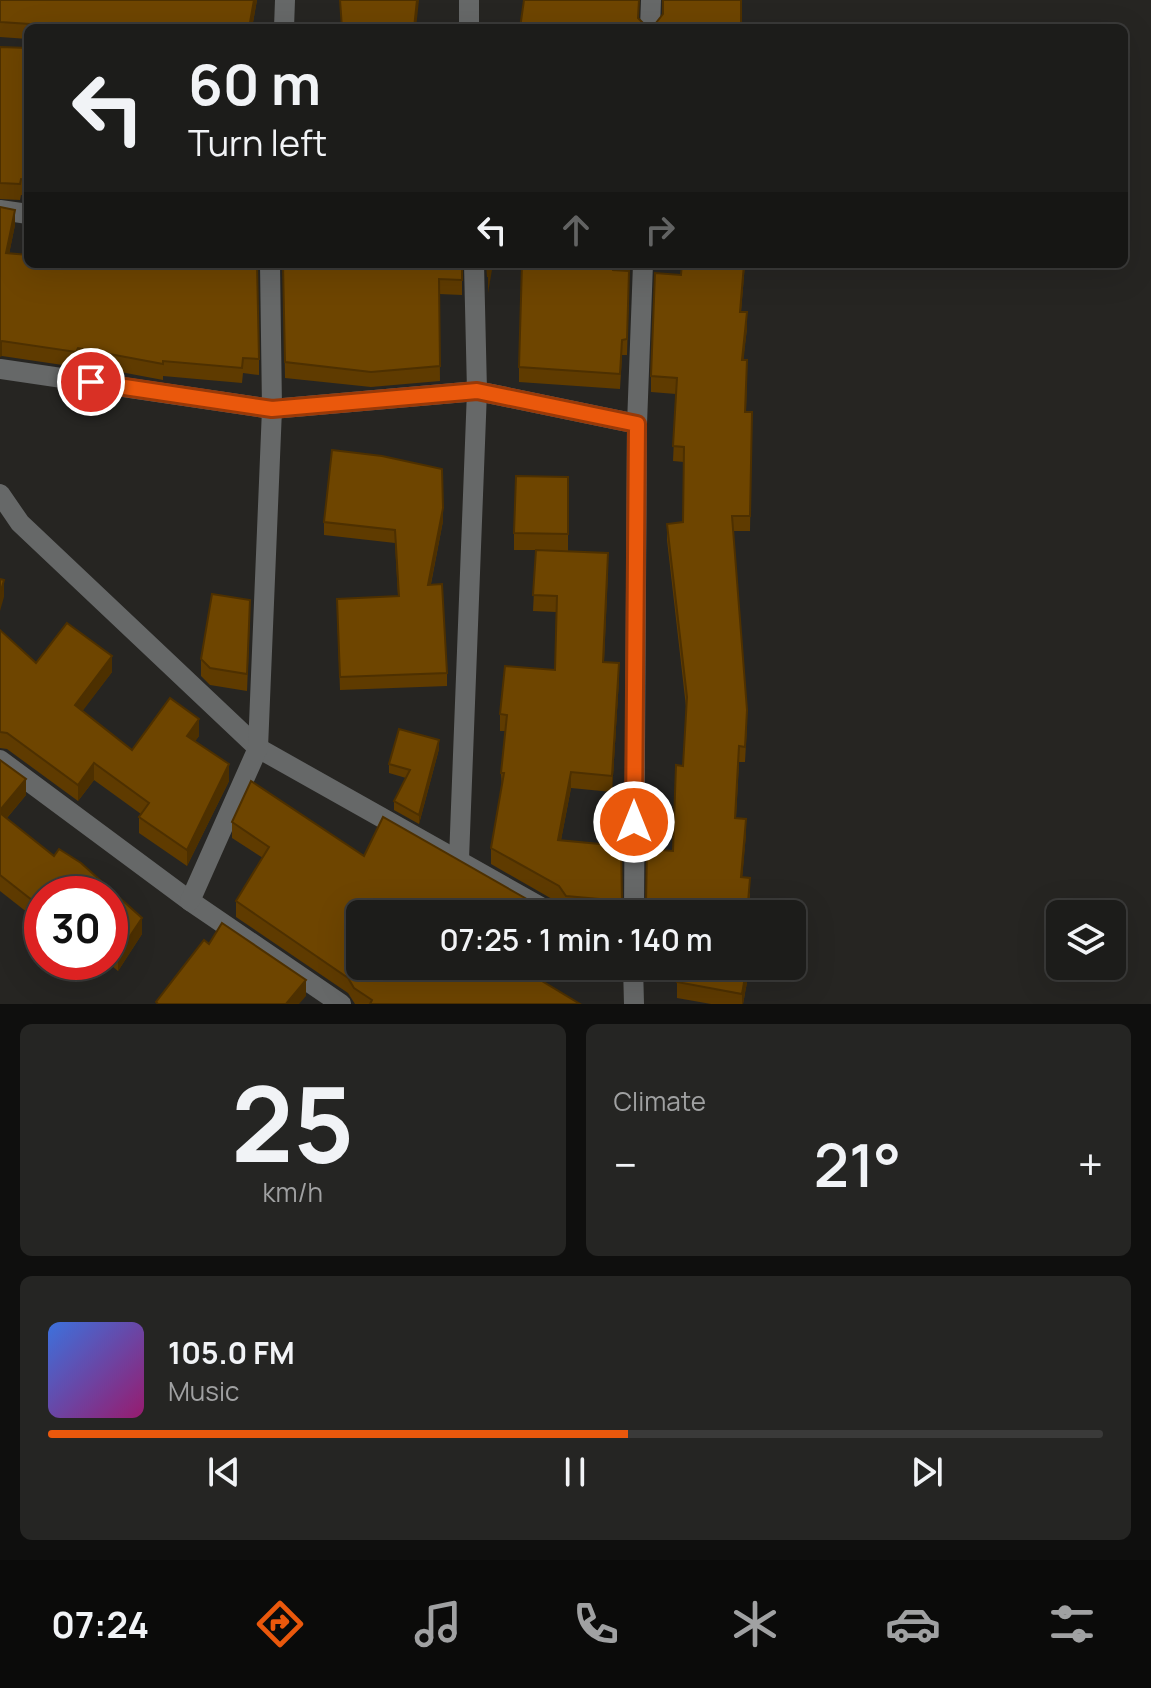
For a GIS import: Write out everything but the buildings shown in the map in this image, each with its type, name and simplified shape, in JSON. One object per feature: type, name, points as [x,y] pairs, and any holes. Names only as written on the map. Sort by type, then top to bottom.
[{"type":"street","points":[[284,24],[285,0]]},
{"type":"street","points":[[469,0],[469,24]]},
{"type":"street","points":[[650,24],[651,0]]},
{"type":"street","points":[[0,210],[24,213]]},
{"type":"street","points":[[190,901],[258,748],[272,409],[270,268]]},
{"type":"street","points":[[459,859],[477,391],[474,268]]},
{"type":"street","points":[[634,900],[637,424],[643,268]]},
{"type":"street","points":[[0,369],[272,409],[477,391],[637,424]]},
{"type":"street","points":[[0,494],[20,523],[258,748],[529,900]]},
{"type":"street","points":[[0,760],[190,901],[341,1004]]},
{"type":"street","points":[[633,980],[634,1004]]},
{"type":"route","points":[[91,382],[272,409],[477,391],[637,424],[634,822]]}]
